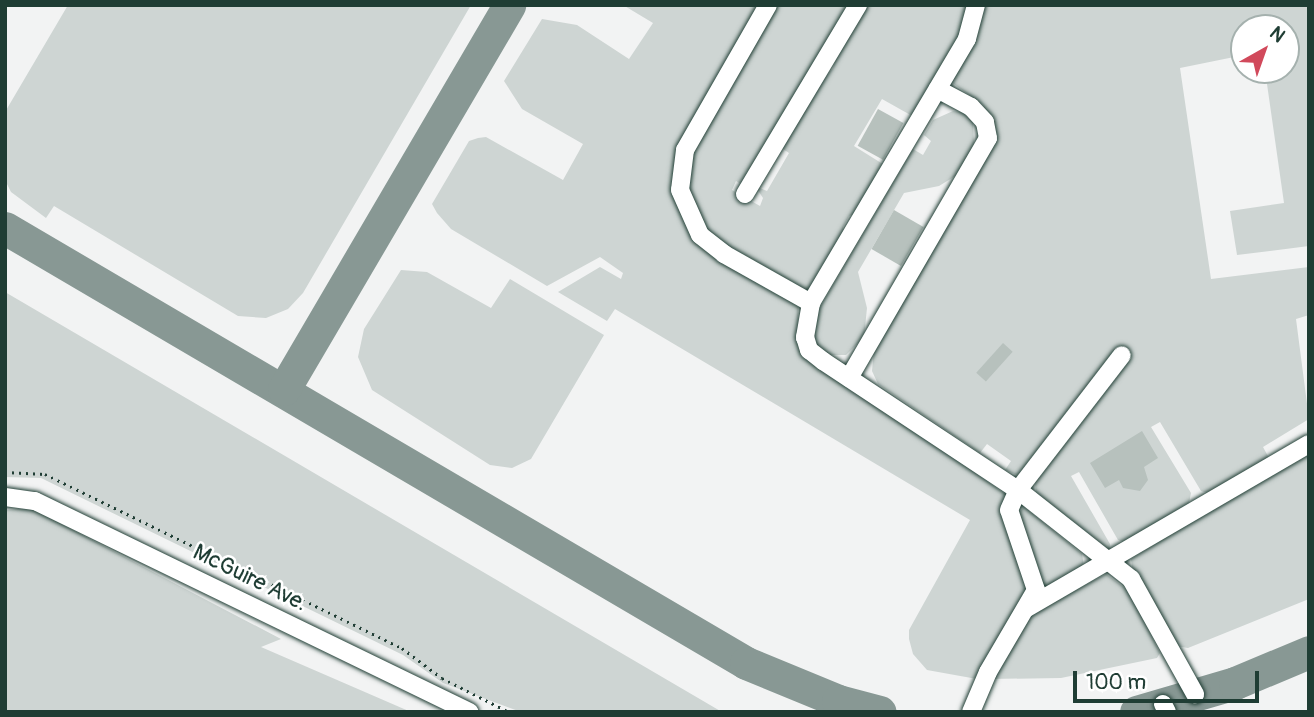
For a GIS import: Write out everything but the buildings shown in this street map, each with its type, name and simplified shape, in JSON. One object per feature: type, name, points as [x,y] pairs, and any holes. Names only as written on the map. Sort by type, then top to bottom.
[{"type":"lane","points":[[768,5],[685,149],[680,190],[700,235],[724,254],[811,303]]},
{"type":"lane","points":[[745,194],[858,5]]},
{"type":"lane","points":[[976,5],[967,39],[811,303],[804,322],[809,350],[1018,490],[1140,590],[1195,694]]},
{"type":"lane","points":[[849,378],[988,138],[985,122],[971,107],[937,89]]},
{"type":"lane","points":[[971,712],[988,672],[1036,590],[1009,510],[1018,490],[1122,355]]},
{"type":"lane","points":[[1027,608],[1309,444]]},
{"type":"lane","name":"McGuire Ave.","points":[[5,497],[35,501],[470,712]]},
{"type":"path","points":[[5,472],[45,474],[402,648],[442,678],[509,712]]},
{"type":"shaded area","points":[[68,5],[471,5],[303,293],[288,309],[266,318],[238,316],[54,206],[46,218],[11,192],[5,180],[5,112]]},
{"type":"shaded area","points":[[623,5],[762,5],[680,144],[672,183],[677,202],[693,237],[793,301],[798,307],[799,347],[1005,494],[1029,586],[977,679],[927,670],[913,654],[909,639],[909,630],[970,520],[615,309],[607,321],[558,292],[600,267],[621,279],[623,273],[600,257],[547,286],[451,229],[432,204],[469,141],[478,138],[486,137],[563,180],[583,144],[522,109],[504,81],[542,19],[577,25],[629,59],[653,23]]},
{"type":"shaded area","points":[[773,5],[854,5],[744,186],[736,181],[732,190],[760,206],[763,198],[755,186],[767,191],[789,153],[780,147],[812,93],[833,68],[840,45],[863,5],[971,5],[962,35],[914,117],[882,99],[854,146],[886,166],[857,213],[849,216],[843,227],[845,235],[806,292],[707,235],[688,201],[686,162]]},
{"type":"shaded area","points":[[981,5],[1309,5],[1309,246],[1237,255],[1230,211],[1284,203],[1267,84],[1300,84],[1300,14],[1230,14],[1230,58],[1180,68],[1211,279],[1309,267],[1309,315],[1296,319],[1309,419],[1263,447],[1269,458],[1214,495],[1201,491],[1160,422],[1151,427],[1191,493],[1188,508],[1129,544],[1118,540],[1079,472],[1071,476],[1110,544],[1109,552],[1036,493],[1035,482],[1005,470],[1011,461],[987,444],[980,453],[878,384],[872,371],[874,351],[995,140],[983,105],[950,81]]},
{"type":"shaded area","points":[[953,111],[962,112],[973,122],[974,145],[957,175],[939,186],[904,193],[858,272],[867,308],[864,337],[846,355],[826,355],[815,343],[813,319],[913,149],[923,155],[931,141],[924,135],[933,120]]},
{"type":"shaded area","points":[[401,270],[427,272],[491,308],[510,279],[604,335],[531,459],[512,468],[490,465],[372,390],[358,357],[364,329]]},
{"type":"shaded area","points":[[5,292],[722,712],[521,712],[443,683],[403,655],[41,478],[5,477]]},
{"type":"shaded area","points":[[1309,449],[1309,599],[1188,648],[1176,646],[1147,588],[1133,573],[1131,559]]},
{"type":"shaded area","points":[[1024,507],[1082,554],[1084,567],[1045,589],[1039,586],[1018,514]]},
{"type":"shaded area","points":[[31,508],[281,639],[261,647],[411,712],[5,712],[5,510]]},
{"type":"shaded area","points":[[1106,574],[1126,589],[1137,607],[1160,653],[1157,658],[1061,678],[991,679],[1028,616]]},
{"type":"taxiway","points":[[284,389],[509,5]]},
{"type":"taxiway","points":[[5,228],[746,663],[838,701],[880,712]]},
{"type":"taxiway","points":[[1136,712],[1235,683],[1309,652]]}]
